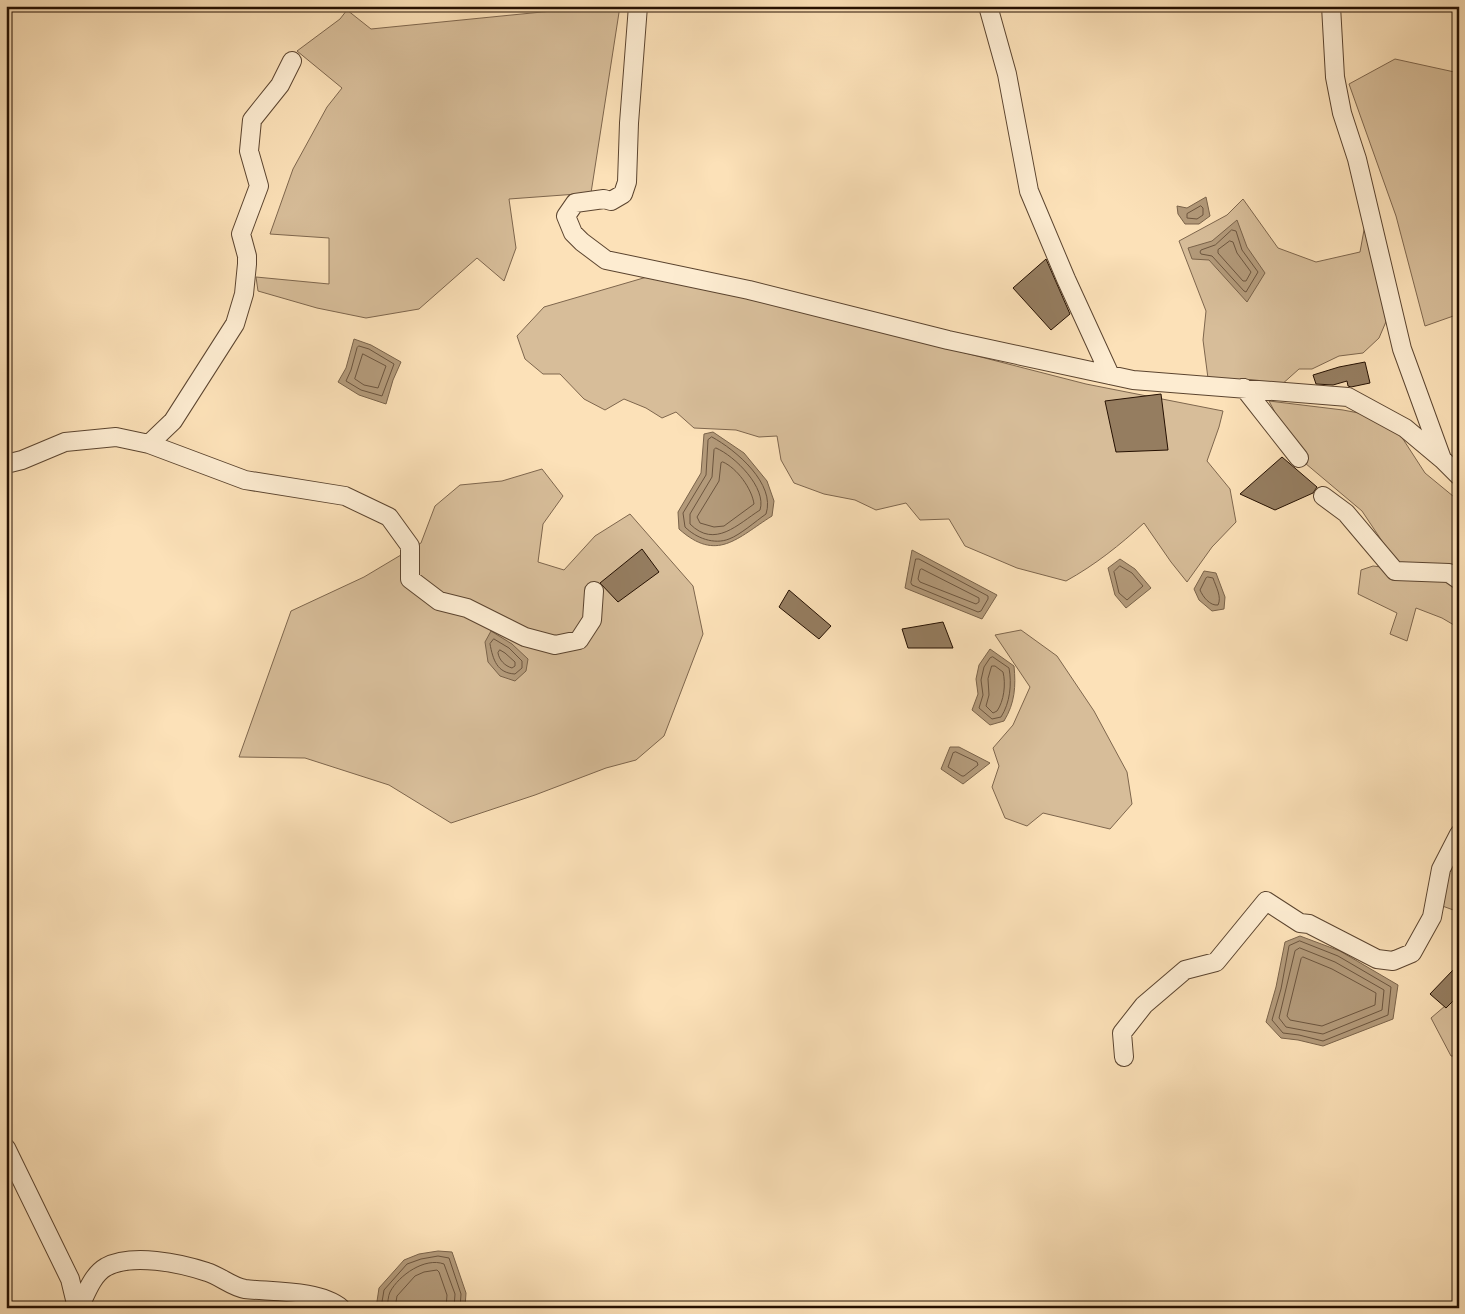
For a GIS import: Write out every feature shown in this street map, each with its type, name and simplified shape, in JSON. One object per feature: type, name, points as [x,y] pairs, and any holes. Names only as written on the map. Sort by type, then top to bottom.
[{"type":"street","points":[[638,6],[626,182],[623,194],[611,200],[575,203],[566,216],[573,233],[606,260],[749,290],[948,340],[1133,380],[1348,397],[1405,428],[1459,476]]},
{"type":"street","points":[[988,6],[1007,74],[1029,191],[1066,279],[1110,375]]},
{"type":"street","points":[[1331,6],[1335,77],[1342,113],[1357,159],[1402,349],[1442,459]]},
{"type":"street","points":[[149,444],[173,421],[235,324],[244,294],[247,256],[241,234],[259,186],[249,151],[252,120],[280,85],[292,61]]},
{"type":"street","points":[[1244,388],[1299,458]]},
{"type":"street","points":[[6,464],[65,442],[116,437],[149,444],[245,480],[345,496],[389,517],[410,546],[410,579],[439,601],[467,608],[525,637],[555,645],[579,640],[592,620],[594,591]]},
{"type":"street","points":[[1323,496],[1346,513],[1395,571],[1449,573],[1459,580]]},
{"type":"street","points":[[1124,1057],[1122,1033],[1144,1005],[1185,970],[1216,962],[1266,901],[1300,923],[1309,924],[1377,959],[1393,961],[1412,954],[1432,918],[1441,869],[1459,834]]},
{"type":"street","points":[[6,1148],[70,1279],[78,1308]]},
{"type":"street","points":[[78,1308],[90,1284],[106,1268],[125,1262],[161,1260],[208,1272],[243,1289],[296,1293],[335,1303],[341,1308]]},
{"type":"shaded area","points":[[556,6],[620,6],[591,193],[509,199],[516,248],[504,281],[477,258],[419,309],[366,318],[317,308],[258,291],[256,277],[329,284],[329,238],[270,234],[293,169],[327,107],[342,88],[297,51],[340,19],[347,10],[371,29],[552,11]]},
{"type":"shaded area","points":[[1395,59],[1459,73],[1459,314],[1425,326],[1396,216],[1349,84]]},
{"type":"shaded area","points":[[1243,199],[1278,248],[1316,262],[1360,252],[1368,208],[1388,317],[1379,338],[1363,353],[1339,356],[1312,369],[1299,369],[1280,386],[1209,386],[1203,340],[1206,311],[1179,241],[1227,215]]},
{"type":"shaded area","points":[[664,272],[829,318],[1086,384],[1223,411],[1207,461],[1230,489],[1236,522],[1212,547],[1187,582],[1144,523],[1107,554],[1066,581],[1017,568],[965,546],[949,519],[920,520],[906,503],[876,510],[855,500],[824,494],[794,483],[781,460],[777,436],[759,437],[736,430],[694,428],[676,412],[662,418],[646,408],[624,399],[605,410],[584,399],[560,374],[543,374],[525,359],[517,336],[544,307]]},
{"type":"shaded area","points":[[1269,401],[1343,410],[1390,419],[1425,473],[1459,501],[1459,628],[1442,618],[1416,608],[1407,641],[1390,634],[1397,613],[1358,594],[1361,570],[1373,566],[1424,572],[1396,562],[1362,511],[1299,458]]},
{"type":"shaded area","points":[[542,469],[563,496],[543,524],[538,562],[564,570],[595,536],[630,514],[693,586],[703,634],[664,736],[636,760],[606,768],[535,795],[451,823],[389,785],[305,758],[239,757],[291,611],[364,577],[421,543],[435,506],[460,485],[502,481]]},
{"type":"shaded area","points":[[1021,630],[1057,656],[1094,711],[1127,772],[1132,804],[1110,829],[1043,813],[1027,826],[1005,818],[992,787],[999,766],[993,748],[1013,725],[1030,687],[995,635]]},
{"type":"shaded area","points":[[1459,841],[1459,912],[1434,903]]},
{"type":"shaded area","points":[[1459,994],[1459,1056],[1451,1056],[1431,1018]]},
{"type":"water","points":[[1206,197],[1210,216],[1199,224],[1185,224],[1178,214],[1177,206],[1187,208]]},
{"type":"water","points":[[1237,220],[1247,247],[1265,273],[1247,302],[1209,260],[1192,259],[1188,248],[1212,241]]},
{"type":"water","points":[[354,339],[371,345],[401,362],[386,404],[359,395],[338,382],[346,368]]},
{"type":"water","points":[[713,432],[744,453],[767,481],[774,501],[772,516],[737,539],[727,544],[716,546],[692,539],[679,529],[678,512],[701,473],[704,434]]},
{"type":"water","points":[[912,550],[997,595],[982,619],[905,588]]},
{"type":"water","points":[[1120,559],[1135,569],[1151,588],[1126,608],[1115,595],[1108,568]]},
{"type":"water","points":[[1204,571],[1216,573],[1225,597],[1224,609],[1212,611],[1199,600],[1194,589]]},
{"type":"water","points":[[491,631],[512,644],[528,659],[526,671],[515,681],[500,676],[488,662],[485,642]]},
{"type":"water","points":[[990,649],[1014,666],[1015,680],[1013,701],[1008,714],[1004,721],[990,725],[972,710],[978,694],[976,679],[979,665]]},
{"type":"water","points":[[950,747],[959,747],[990,763],[963,784],[941,769]]},
{"type":"water","points":[[1300,936],[1340,951],[1398,985],[1393,1019],[1323,1046],[1281,1038],[1266,1022],[1276,987],[1285,942]]},
{"type":"water","points":[[438,1251],[452,1252],[466,1293],[465,1308],[376,1308],[379,1288],[404,1260],[419,1254]]},
{"type":"building","points":[[1046,259],[1070,314],[1051,330],[1013,288]]},
{"type":"building","points":[[1365,362],[1370,383],[1351,387],[1348,386],[1347,381],[1333,385],[1316,384],[1313,375]]},
{"type":"building","points":[[1161,394],[1168,450],[1116,452],[1105,401]]},
{"type":"building","points":[[1282,457],[1317,487],[1313,493],[1275,510],[1240,494]]},
{"type":"building","points":[[642,549],[659,572],[618,602],[600,583]]},
{"type":"building","points":[[789,590],[831,626],[819,639],[779,607]]},
{"type":"building","points":[[943,622],[953,648],[908,648],[902,629]]},
{"type":"building","points":[[1453,970],[1459,976],[1459,995],[1446,1008],[1430,994]]}]
